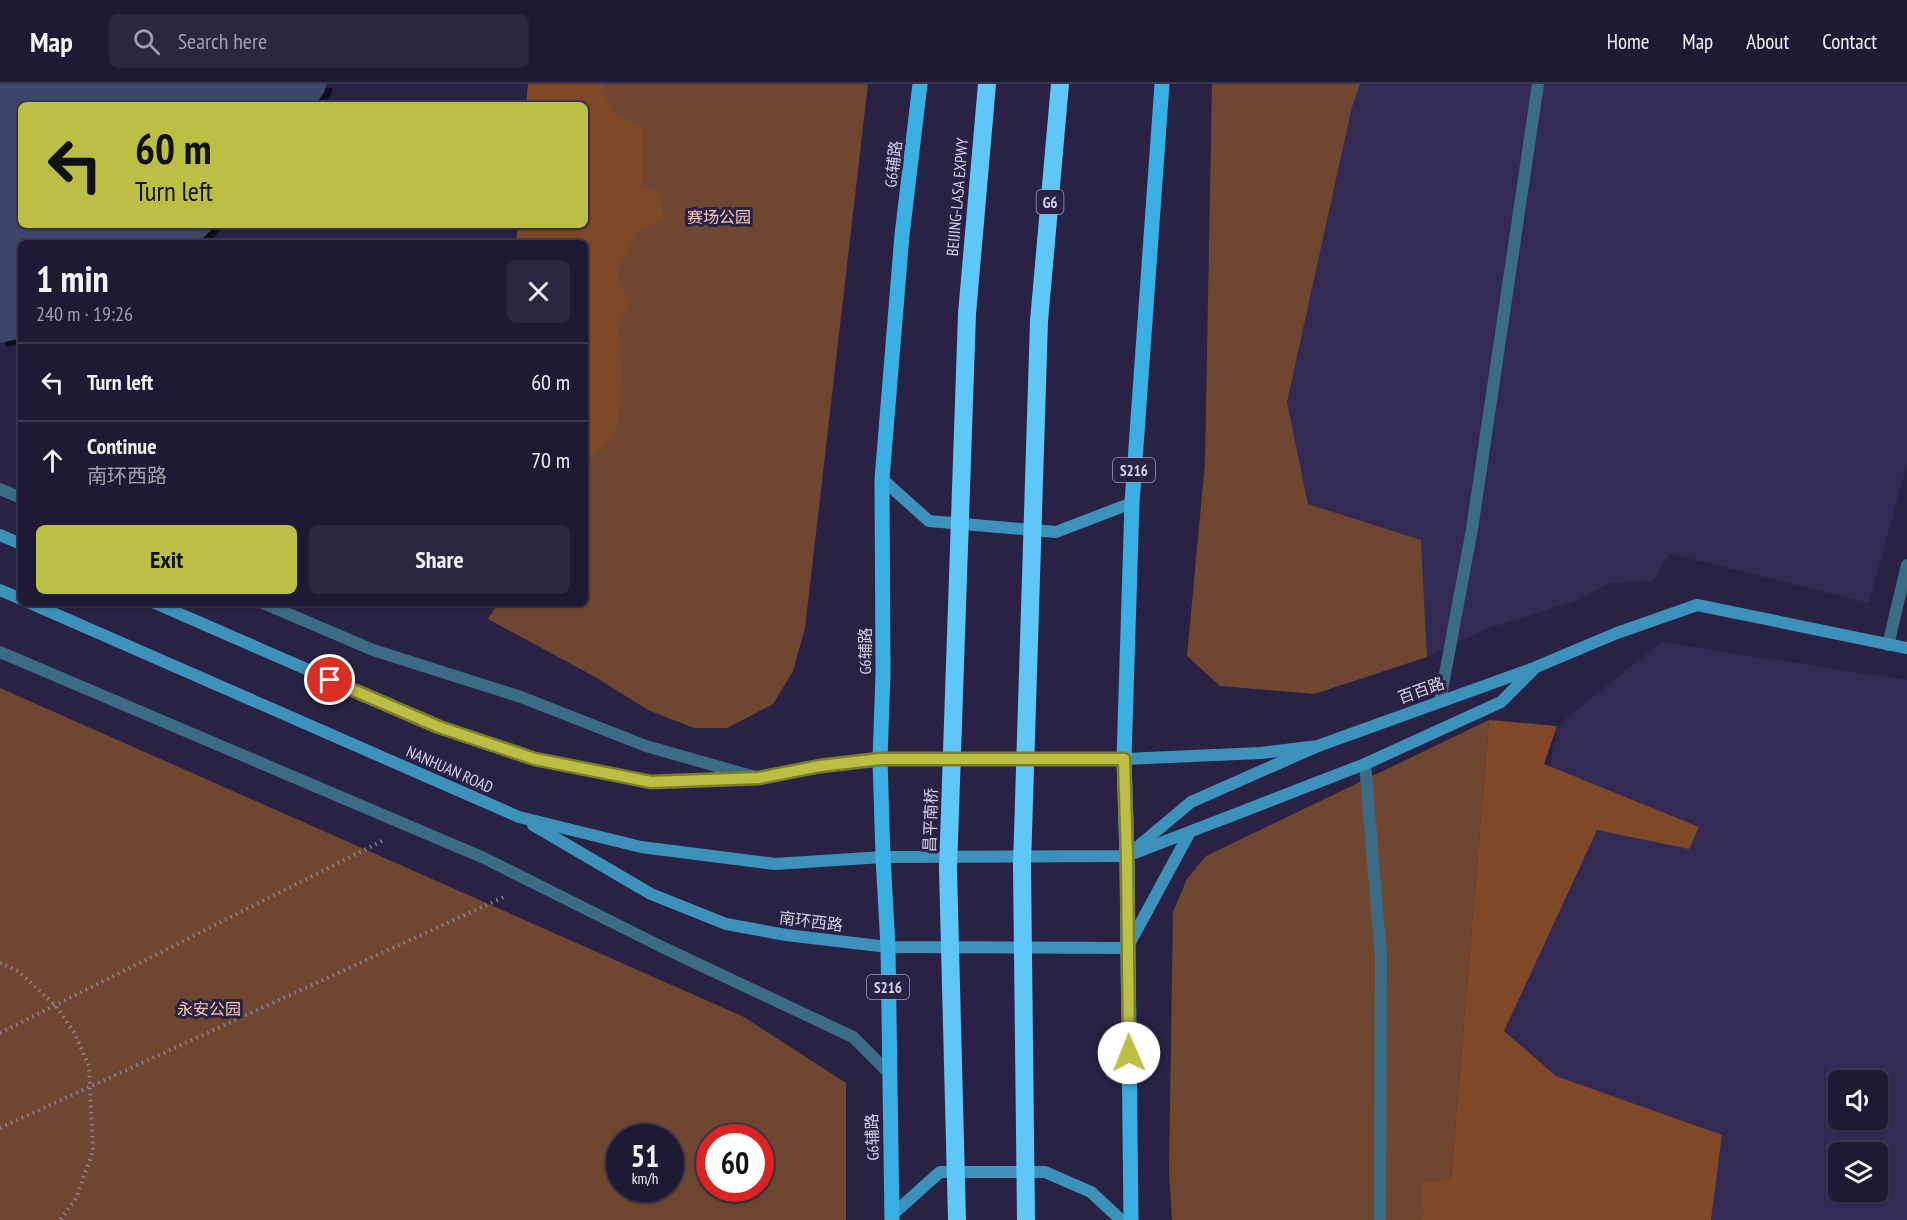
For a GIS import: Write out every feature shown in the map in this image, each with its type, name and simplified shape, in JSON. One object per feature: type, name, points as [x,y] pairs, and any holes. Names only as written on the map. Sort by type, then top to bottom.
[{"type":"highway","name":"BEIJING-LASA EXPWY","points":[[966,314],[987,84]]},
{"type":"highway","name":"G6","points":[[1026,1220],[1022,865],[1039,321],[1060,84]]},
{"type":"highway","name":"昌平南桥","points":[[957,1220],[948,868],[966,314]]},
{"type":"main road","name":"G6辅路","points":[[892,1217],[888,1072],[888,947],[880,759],[883,674],[882,478],[902,235],[920,84]]},
{"type":"main road","name":"S216","points":[[1131,1220],[1124,759],[1132,503],[1162,84]]},
{"type":"main road","points":[[882,478],[929,520],[1056,532],[1132,503]]},
{"type":"main road","points":[[0,535],[18,543]]},
{"type":"main road","points":[[0,590],[18,598]]},
{"type":"main road","name":"百百路","points":[[1127,856],[1191,802],[1318,746],[1536,667],[1617,633],[1697,605],[1907,648]]},
{"type":"main road","name":"NANHUAN ROAD","points":[[37,606],[519,817],[641,848],[775,864],[883,857],[1127,856]]},
{"type":"main road","points":[[162,606],[439,727],[535,759],[651,782],[759,778]]},
{"type":"main road","points":[[1127,856],[1365,764],[1501,702],[1536,667]]},
{"type":"main road","name":"百百路","points":[[759,778],[820,766],[880,759],[1124,759],[1261,753],[1318,746]]},
{"type":"main road","name":"南环西路","points":[[519,817],[651,894],[726,924],[786,935],[888,947],[1127,948]]},
{"type":"main road","points":[[1127,948],[1190,832]]},
{"type":"main road","points":[[892,1217],[940,1172],[1045,1173],[1091,1192],[1121,1220]]},
{"type":"street","points":[[1440,701],[1472,529],[1538,84]]},
{"type":"street","points":[[0,489],[18,497]]},
{"type":"street","points":[[1888,645],[1907,565]]},
{"type":"street","points":[[270,606],[373,650],[521,697],[646,746],[759,778]]},
{"type":"street","points":[[0,652],[484,858],[660,946],[853,1037],[888,1072]]},
{"type":"street","points":[[1365,764],[1381,957],[1380,1220]]},
{"type":"path","points":[[0,1033],[382,841]]},
{"type":"path","points":[[0,1128],[506,896]]},
{"type":"path","points":[[0,963],[18,971],[56,1006],[75,1034],[88,1066],[93,1151],[76,1198],[60,1220]]},
{"type":"shaded area","points":[[528,84],[602,84],[610,110],[643,127],[641,188],[660,192],[664,219],[637,232],[616,272],[629,303],[618,326],[622,373],[618,421],[610,442],[588,460],[588,240],[516,240],[518,228],[588,228],[588,102],[526,102]]},
{"type":"shaded area","points":[[1360,84],[1907,84],[1907,464],[1869,603],[1670,554],[1653,581],[1608,583],[1579,600],[1486,629],[1427,657],[1421,540],[1308,504],[1287,402],[1352,107]]},
{"type":"shaded area","points":[[1661,642],[1907,680],[1907,1220],[1711,1220],[1721,1135],[1556,1076],[1503,1031],[1557,726]]},
{"type":"shaded area","points":[[1489,720],[1557,726],[1544,764],[1699,827],[1689,849],[1597,830],[1504,1031],[1556,1076],[1722,1135],[1711,1220],[1422,1220],[1423,1183],[1451,1177]]},
{"type":"green space","name":"赛场公园","points":[[579,84],[868,84],[805,628],[793,671],[773,704],[727,728],[694,728],[648,710],[597,678],[488,619],[496,606],[588,606],[588,240],[585,240],[585,228],[588,228],[588,102],[584,102]]},
{"type":"green space","points":[[1212,84],[1360,84],[1352,107],[1287,402],[1308,504],[1421,540],[1427,657],[1314,694],[1220,686],[1187,656],[1205,463]]},
{"type":"green space","name":"永安公园","points":[[0,688],[744,1017],[846,1083],[846,1220],[0,1220]]},
{"type":"green space","points":[[1489,720],[1451,1177],[1424,1183],[1422,1220],[1172,1220],[1169,1171],[1173,912],[1187,879],[1206,856]]},
{"type":"building","points":[[0,84],[327,84],[317,102],[18,102],[18,228],[213,228],[201,240],[18,240],[18,339],[0,343]]},
{"type":"route","points":[[330,680],[439,727],[535,759],[651,782],[759,778],[820,766],[880,759],[1124,759],[1129,1053]]}]
